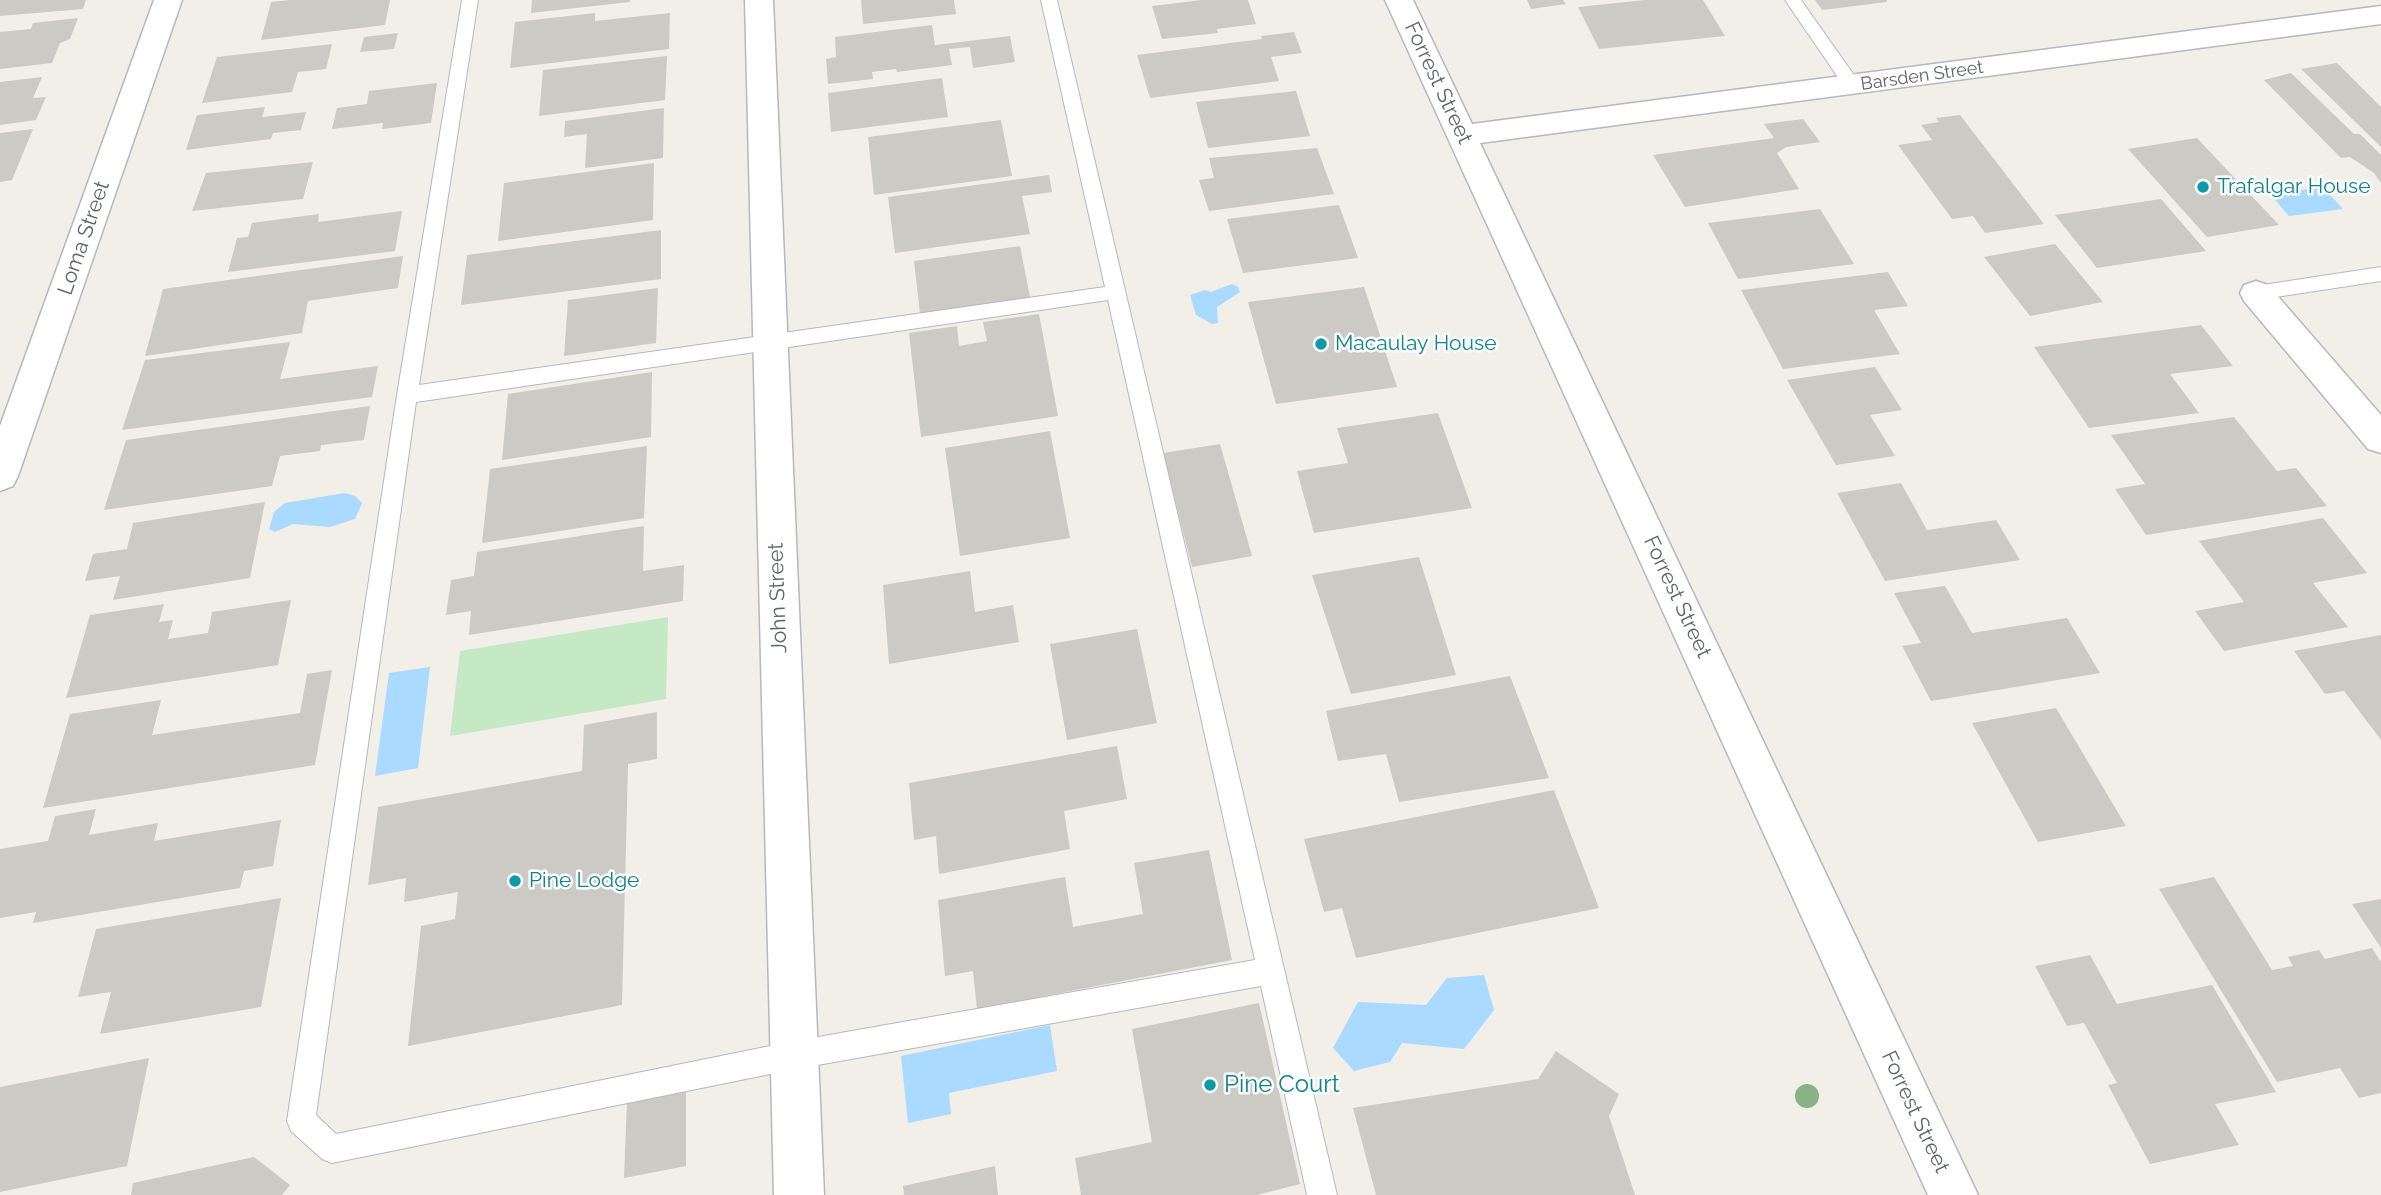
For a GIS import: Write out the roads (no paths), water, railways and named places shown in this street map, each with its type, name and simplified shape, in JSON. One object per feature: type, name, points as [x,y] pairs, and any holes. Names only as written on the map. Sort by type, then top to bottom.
[{"type":"street","name":"Loma Street","points":[[0,476],[168,0]]},
{"type":"street","name":"John Street","points":[[759,0],[799,1195]]},
{"type":"street","name":"Forrest Street","points":[[1399,0],[1953,1195]]},
{"type":"street","name":"Barsden Street","points":[[1463,135],[2381,15]]},
{"type":"street","points":[[2256,293],[2381,439]]},
{"type":"lane","points":[[470,0],[407,395],[301,1121],[332,1149],[795,1055],[1270,971]]},
{"type":"lane","points":[[1049,0],[1322,1195]]},
{"type":"lane","points":[[1793,0],[1852,85]]},
{"type":"lane","points":[[2256,293],[2381,274]]},
{"type":"lane","points":[[407,395],[1116,292]]},
{"type":"water","points":[[2323,187],[2343,209],[2289,216],[2270,194]]},
{"type":"water","points":[[1232,284],[1238,287],[1240,292],[1217,307],[1218,323],[1212,324],[1196,315],[1190,295],[1205,290],[1211,292]]},
{"type":"water","points":[[345,493],[355,496],[362,503],[355,519],[330,527],[293,524],[275,532],[269,529],[274,512],[285,503]]},
{"type":"water","points":[[430,667],[418,768],[375,776],[389,673]]},
{"type":"water","points":[[1484,975],[1494,1010],[1464,1049],[1402,1043],[1390,1062],[1354,1071],[1333,1048],[1358,1002],[1426,1005],[1447,978]]},
{"type":"water","points":[[1050,1025],[1057,1071],[949,1093],[951,1114],[908,1123],[901,1056]]},
{"type":"place","name":"Trafalgar House","points":[[2203,187]]},
{"type":"place","name":"Macaulay House","points":[[1321,344]]},
{"type":"place","name":"Pine Lodge","points":[[515,881]]},
{"type":"place","name":"Pine Court","points":[[1210,1085]]}]
